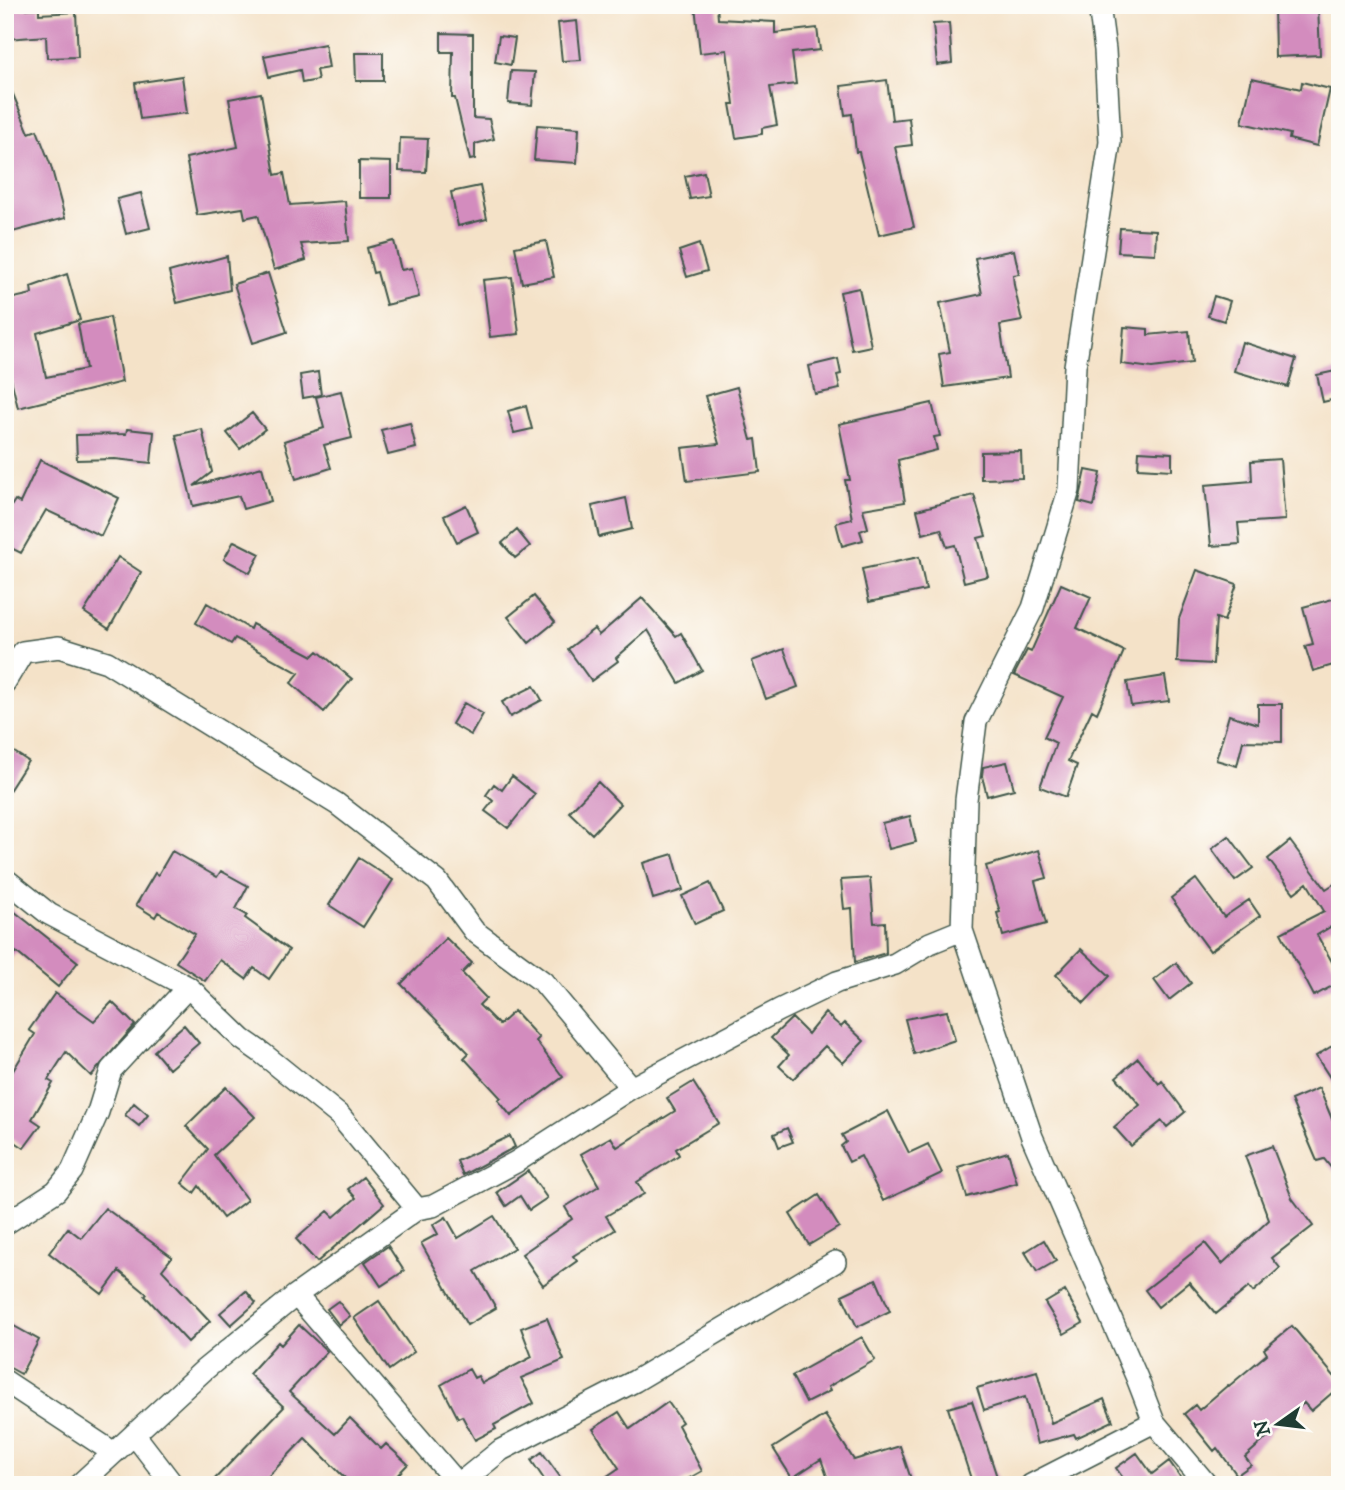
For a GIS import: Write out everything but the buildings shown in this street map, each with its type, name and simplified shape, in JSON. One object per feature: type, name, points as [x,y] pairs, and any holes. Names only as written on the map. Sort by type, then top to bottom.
[{"type":"street","points":[[1098,5],[1105,50],[1110,142],[1075,366],[1069,490],[1033,608],[976,722],[966,800],[962,930],[1032,1137],[1154,1422],[1207,1485]]},
{"type":"street","points":[[5,682],[23,652],[59,647],[107,662],[337,804],[437,881],[474,931],[543,982],[631,1088]]},
{"type":"street","points":[[5,878],[49,914],[188,987],[242,1040],[340,1116],[417,1209]]},
{"type":"street","points":[[79,1485],[204,1370],[296,1294],[417,1209],[433,1206],[516,1162],[631,1088],[837,982],[895,964],[930,943],[962,930]]},
{"type":"street","points":[[5,1224],[56,1191],[72,1171],[98,1112],[111,1070],[188,987]]},
{"type":"street","points":[[296,1294],[459,1485],[501,1450],[635,1381],[835,1262]]},
{"type":"street","points":[[5,1381],[114,1453]]},
{"type":"street","points":[[1031,1485],[1154,1422]]},
{"type":"street","points":[[134,1434],[173,1485]]}]
